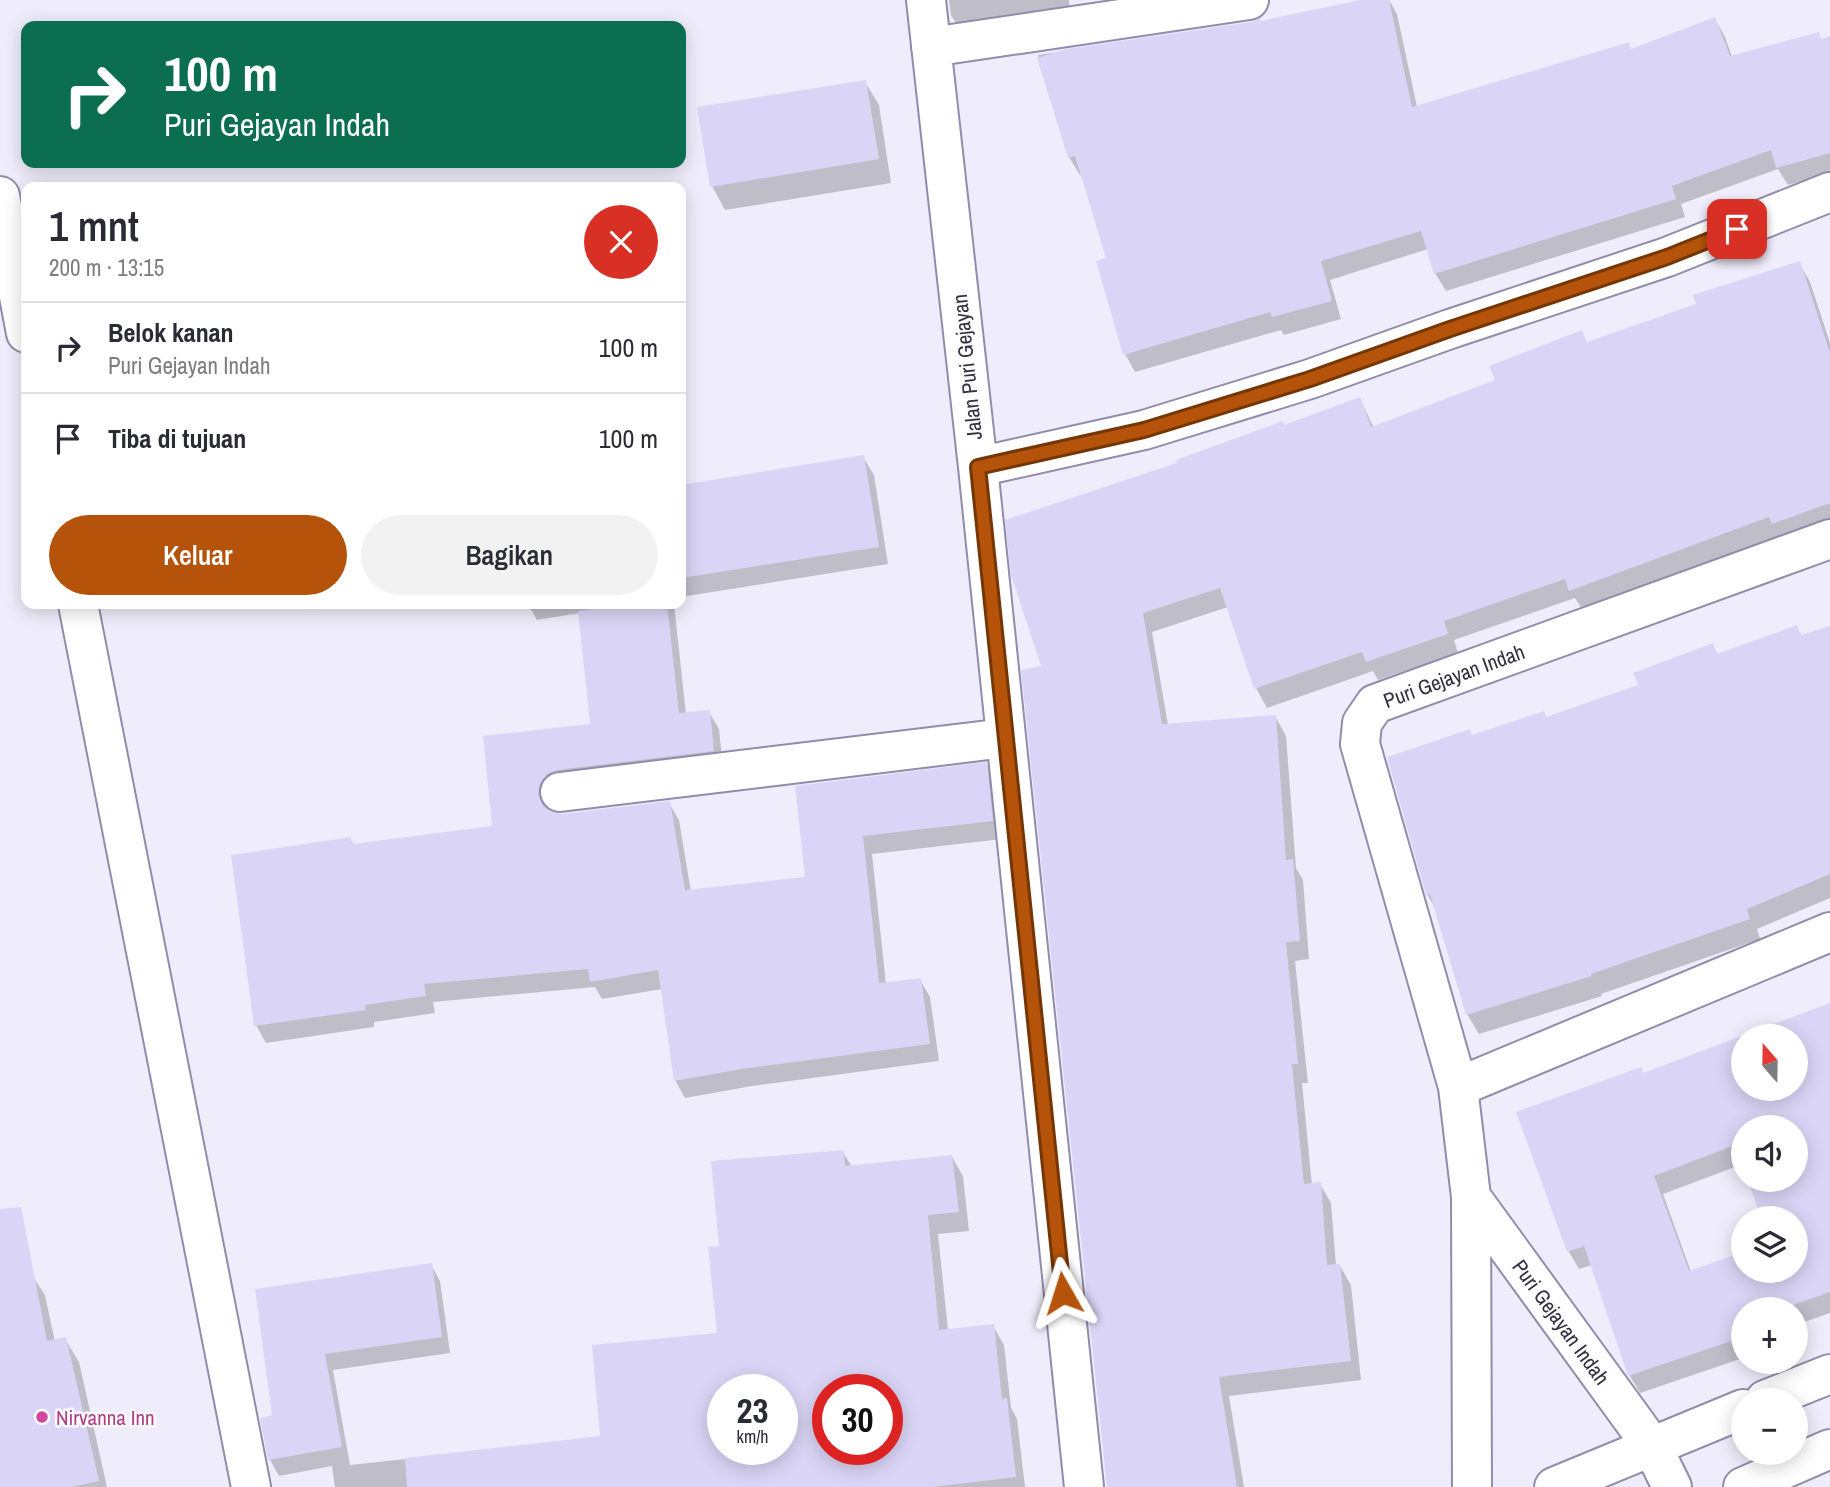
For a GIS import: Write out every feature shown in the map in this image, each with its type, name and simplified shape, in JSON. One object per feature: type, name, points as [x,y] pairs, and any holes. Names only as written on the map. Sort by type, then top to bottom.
[{"type":"street","name":"Jalan Puri Gejayan","points":[[926,0],[978,467],[1084,1487]]},
{"type":"street","points":[[931,47],[1249,0]]},
{"type":"street","points":[[978,467],[1144,430],[1310,379],[1667,257],[1830,192]]},
{"type":"street","points":[[0,196],[21,307]]},
{"type":"street","name":"Puri Gejayan Indah","points":[[1472,1487],[1471,1197],[1458,1087],[1360,744],[1362,723],[1375,704],[1830,539]]},
{"type":"street","points":[[79,609],[251,1487]]},
{"type":"street","points":[[560,792],[1005,738]]},
{"type":"street","points":[[1458,1087],[1830,932]]},
{"type":"street","name":"Puri Gejayan Indah","points":[[1471,1197],[1652,1446],[1672,1487]]},
{"type":"street","points":[[1795,1388],[1830,1374]]},
{"type":"street","points":[[1554,1487],[1731,1414]]},
{"type":"street","points":[[1743,1487],[1830,1449]]},
{"type":"building","points":[[1360,0],[1389,0],[1412,107],[1629,42],[1631,49],[1715,17],[1730,56],[1819,32],[1821,39],[1830,36],[1830,153],[1776,168],[1771,150],[1672,186],[1676,199],[1434,274],[1421,231],[1321,261],[1332,301],[1272,317],[1270,312],[1123,355],[1096,261],[1106,258],[1075,156],[1068,158],[1037,58],[1066,49],[1252,22],[1261,18],[1261,21]]},
{"type":"building","points":[[866,80],[879,159],[710,187],[697,107]]},
{"type":"building","points":[[1800,261],[1830,353],[1830,503],[1772,524],[1769,517],[1569,591],[1565,579],[1444,621],[1448,634],[1366,662],[1362,652],[1254,689],[1220,588],[1143,613],[1162,724],[1276,715],[1286,860],[1293,859],[1300,941],[1286,942],[1298,1064],[1292,1064],[1304,1184],[1321,1182],[1327,1265],[1340,1264],[1351,1361],[1219,1377],[1237,1487],[1107,1487],[1021,670],[1041,666],[1011,575],[1005,520],[1177,463],[1176,460],[1283,421],[1284,425],[1360,397],[1371,427],[1495,380],[1489,366],[1582,330],[1587,342],[1696,304],[1693,295]]},
{"type":"building","points":[[864,455],[879,547],[686,577],[686,484]]},
{"type":"building","points":[[668,609],[679,713],[710,710],[714,751],[557,770],[547,774],[540,783],[538,795],[543,806],[562,814],[670,801],[685,890],[805,877],[795,786],[987,762],[993,821],[863,836],[879,983],[921,978],[930,1044],[742,1069],[674,1081],[658,970],[590,982],[588,969],[424,984],[426,996],[365,1005],[366,1010],[254,1026],[231,855],[351,837],[352,844],[492,826],[483,736],[590,724],[578,611]]},
{"type":"building","points":[[1797,625],[1801,635],[1830,626],[1830,874],[1747,909],[1750,919],[1591,974],[1592,976],[1466,1015],[1430,894],[1426,895],[1387,757],[1470,729],[1472,735],[1544,711],[1546,717],[1638,685],[1633,673],[1713,643],[1717,654]]},
{"type":"building","points":[[1830,1003],[1830,1292],[1808,1300],[1808,1297],[1731,1297],[1731,1341],[1628,1376],[1584,1246],[1567,1252],[1516,1112],[1641,1067],[1643,1073],[1731,1040],[1731,1101],[1808,1101],[1808,1024],[1774,1024]],"holes":[[[1731,1115],[1808,1115],[1808,1192],[1752,1192],[1757,1206],[1808,1206],[1808,1283],[1731,1283],[1731,1256],[1689,1271],[1654,1176],[1731,1147]]]},
{"type":"building","points":[[844,1150],[845,1166],[952,1155],[959,1212],[928,1215],[939,1330],[994,1324],[1002,1399],[1007,1398],[1016,1477],[932,1487],[407,1487],[405,1458],[600,1436],[592,1345],[717,1333],[708,1247],[719,1246],[711,1161]]},
{"type":"building","name":"Nirvanna Inn","points":[[21,1207],[47,1341],[66,1337],[99,1481],[72,1487],[0,1487],[0,1209]]},
{"type":"building","points":[[432,1263],[442,1337],[325,1354],[342,1447],[268,1460],[260,1418],[272,1415],[255,1289]]},
{"type":"place","name":"Nirvanna Inn","points":[[42,1417]]},
{"type":"route","points":[[1063,1293],[978,467],[1144,430],[1310,379],[1667,257],[1737,229]]}]
